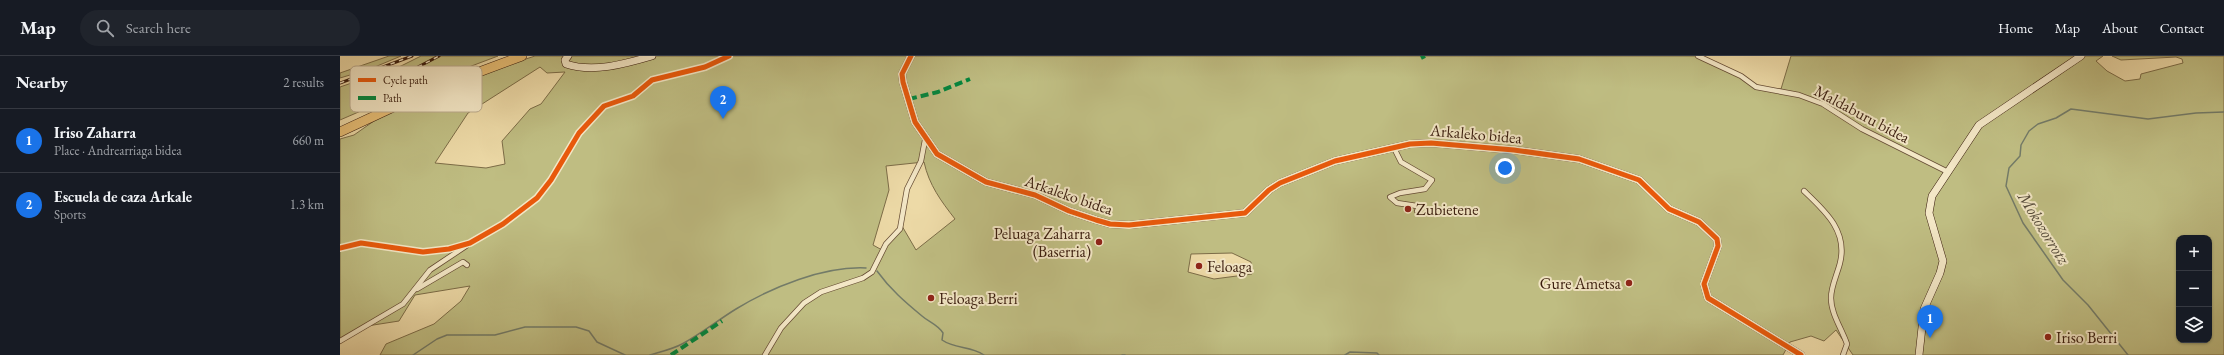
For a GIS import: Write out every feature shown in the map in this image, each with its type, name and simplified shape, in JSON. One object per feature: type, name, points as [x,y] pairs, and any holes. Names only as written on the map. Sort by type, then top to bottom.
[{"type":"highway","points":[[481,66],[508,56]]},
{"type":"highway","points":[[482,71],[522,56]]},
{"type":"highway","points":[[340,127],[372,112]]},
{"type":"highway","points":[[340,132],[383,112]]},
{"type":"street","points":[[568,56],[565,62],[568,65],[598,66],[625,64],[652,56]]},
{"type":"street","points":[[340,341],[403,304],[430,270],[466,244],[503,224],[536,198],[551,180],[579,134],[604,106],[633,96],[652,80],[705,67],[729,56]]},
{"type":"street","name":"Arkaleko bidea","points":[[910,56],[902,78],[915,122],[925,140],[945,161],[984,181],[1036,195],[1057,206],[1096,220],[1125,225],[1245,213],[1251,209],[1269,190],[1280,183],[1335,161],[1420,143],[1568,156],[1639,180],[1669,208],[1699,222],[1717,239],[1718,246],[1704,284],[1705,292],[1710,300],[1802,355]]},
{"type":"street","name":"Maldaburu bidea","points":[[1698,56],[1741,76],[1756,88],[1799,95],[1823,104],[1862,129],[1885,139],[1948,172]]},
{"type":"street","points":[[1919,355],[1924,312],[1943,263],[1941,250],[1929,216],[1929,203],[1979,125],[2081,56]]},
{"type":"street","points":[[765,355],[781,328],[804,303],[826,290],[868,276],[875,268],[886,244],[900,229],[907,189],[921,161],[925,140]]},
{"type":"street","points":[[1394,148],[1401,162],[1432,180],[1429,185],[1415,193],[1395,194],[1390,197],[1397,203],[1417,206],[1419,208],[1417,211]]},
{"type":"street","points":[[1804,191],[1829,214],[1840,234],[1842,256],[1832,288],[1831,301],[1840,331],[1847,342],[1843,355]]},
{"type":"street","points":[[340,248],[361,243],[423,252],[466,244]]},
{"type":"street","points":[[414,291],[464,262],[467,265]]},
{"type":"shaded area","points":[[389,56],[401,56],[377,66],[360,66]]},
{"type":"shaded area","points":[[421,56],[498,56],[471,66],[401,66]]},
{"type":"shaded area","points":[[535,56],[1700,56],[1764,90],[1781,89],[1791,56],[2103,56],[2096,61],[2107,71],[2125,81],[2140,79],[2141,74],[2183,63],[2182,59],[2176,57],[2121,60],[2112,56],[2224,56],[2224,355],[1853,355],[1836,330],[1824,341],[1811,336],[1790,342],[1783,355],[380,355],[386,344],[434,324],[461,301],[470,286],[415,295],[399,321],[367,326],[340,342],[340,139],[354,135],[381,116],[390,112],[470,112],[435,163],[486,168],[505,164],[502,141],[530,109],[541,104],[565,72],[547,73],[540,67],[482,104],[482,73]],"holes":[[[924,162],[926,170],[940,199],[955,219],[916,250],[902,226],[882,250],[873,245],[889,190],[886,166]],[[1232,253],[1251,262],[1252,274],[1214,279],[1188,272],[1191,254]]]},
{"type":"shaded area","points":[[350,70],[350,75],[340,78],[340,73]]},
{"type":"shaded area","points":[[350,84],[350,112],[359,112],[340,120],[340,87]]},
{"type":"waterway","name":"Mokozorrotz","points":[[2128,355],[2088,305],[2063,280],[2023,223],[2006,186],[2009,168],[2020,156],[2021,145],[2029,131],[2038,124],[2056,118],[2071,109],[2148,119],[2196,113],[2224,112]]},
{"type":"waterway","points":[[650,355],[682,344],[736,309],[782,286],[816,274],[833,270],[866,268]]},
{"type":"waterway","points":[[877,271],[887,284],[904,300],[941,330],[943,333],[942,340],[952,345],[974,350],[984,355]]},
{"type":"waterway","points":[[413,355],[437,339],[447,335],[495,335],[525,327],[576,327],[589,331],[597,342],[625,355]]},
{"type":"waterway","points":[[1345,355],[1350,352],[1377,353],[1379,355]]},
{"type":"railway","points":[[385,66],[412,56]]},
{"type":"railway","points":[[420,66],[439,56]]},
{"type":"railway","points":[[340,83],[350,79]]},
{"type":"marked path","points":[[1421,58],[1425,56]]},
{"type":"marked path","points":[[909,99],[938,92],[970,79]]},
{"type":"marked path","points":[[671,355],[722,321]]},
{"type":"cycle path","points":[[340,248],[361,243],[423,252],[449,249],[470,243],[503,224],[537,198],[551,180],[579,133],[604,106],[633,96],[652,80],[705,67],[729,56]]},
{"type":"cycle path","points":[[911,56],[902,74],[903,82],[915,122],[937,154],[964,171],[986,182],[1035,195],[1069,211],[1110,224],[1129,225],[1245,213],[1251,209],[1269,190],[1280,183],[1335,161],[1410,144],[1431,143],[1514,150],[1579,159],[1639,180],[1669,209],[1699,222],[1709,230],[1717,239],[1718,246],[1704,284],[1708,298],[1723,309],[1801,355]]},
{"type":"place","name":"Escuela de caza Arkale","points":[[723,119]]},
{"type":"place","name":"Zubietene","points":[[1408,209]]},
{"type":"place","name":"Peluaga Zaharra (Baserria)","points":[[1099,242]]},
{"type":"place","name":"Feloaga","points":[[1199,266]]},
{"type":"place","name":"Gure Ametsa","points":[[1629,283]]},
{"type":"place","name":"Feloaga Berri","points":[[931,298]]},
{"type":"place","name":"Iriso Berri","points":[[2048,337]]},
{"type":"place","name":"Iriso Zaharra","points":[[1930,338]]}]
